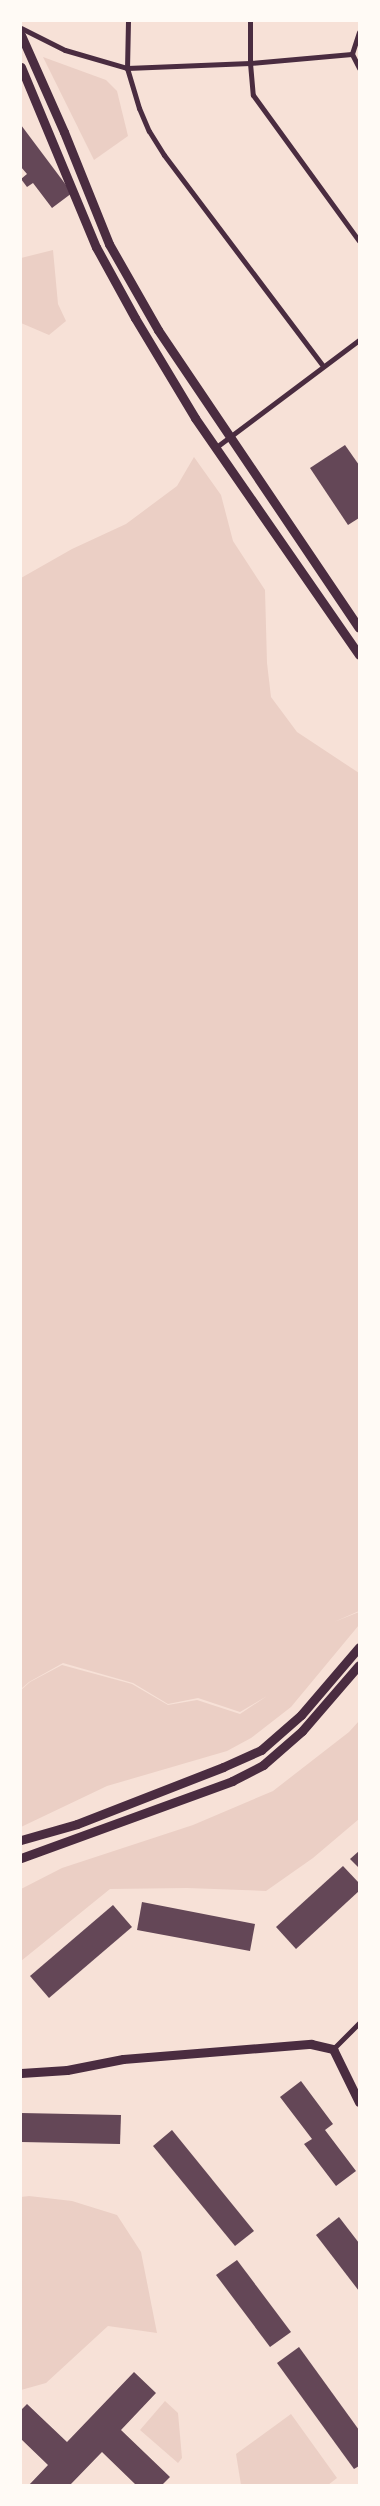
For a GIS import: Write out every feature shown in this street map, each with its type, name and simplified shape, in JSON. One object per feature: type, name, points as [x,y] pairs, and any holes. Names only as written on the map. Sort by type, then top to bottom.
[{"type":"street","points":[[128,21],[127,68],[139,108],[149,131],[164,155],[323,366]]},
{"type":"street","points":[[250,21],[250,63],[253,95],[359,241]]},
{"type":"street","points":[[21,28],[65,50],[127,68],[250,63],[352,54]]},
{"type":"street","points":[[359,32],[352,54],[359,68]]},
{"type":"street","points":[[21,35],[64,132],[109,244],[158,330],[359,628]]},
{"type":"street","points":[[21,67],[96,247],[145,335],[194,418],[359,655]]},
{"type":"street","points":[[215,448],[359,340]]},
{"type":"street","points":[[21,1840],[78,1824],[223,1767],[261,1750],[301,1715],[359,1647]]},
{"type":"street","points":[[21,1858],[232,1781],[263,1765],[302,1731],[359,1665]]},
{"type":"street","points":[[334,2049],[359,2023]]},
{"type":"street","points":[[21,2073],[67,2070],[123,2059],[311,2044],[334,2049]]},
{"type":"street","points":[[334,2049],[359,2102]]},
{"type":"shaded area","points":[[43,57],[106,80],[117,91],[128,136],[94,160]]},
{"type":"shaded area","points":[[53,250],[58,304],[66,321],[49,335],[21,323],[21,258]]},
{"type":"shaded area","points":[[194,457],[221,495],[233,541],[265,590],[267,663],[271,697],[297,732],[359,773],[359,1611],[334,1622],[359,1612],[359,1625],[291,1707],[251,1738],[227,1751],[107,1786],[21,1827],[21,1690],[30,1682],[62,1665],[132,1684],[168,1705],[197,1700],[240,1714],[267,1696],[240,1712],[198,1698],[168,1704],[133,1683],[63,1663],[29,1682],[21,1689],[21,578],[72,549],[126,524],[177,486]]},
{"type":"shaded area","points":[[359,1721],[359,1819],[313,1858],[266,1891],[187,1888],[110,1889],[21,1961],[21,1889],[62,1868],[193,1825],[273,1791],[349,1732]]},
{"type":"shaded area","points":[[29,2196],[72,2201],[117,2215],[141,2252],[157,2333],[108,2326],[46,2383],[21,2390],[21,2197]]},
{"type":"shaded area","points":[[165,2401],[178,2413],[182,2458],[178,2463],[140,2430]]},
{"type":"shaded area","points":[[291,2414],[337,2478],[328,2485],[241,2485],[236,2454]]},
{"type":"building","points":[[21,125],[72,193],[52,208],[33,183],[27,187],[21,179],[27,174],[21,167]]},
{"type":"building","points":[[345,445],[359,465],[359,518],[348,525],[310,468]]},
{"type":"building","points":[[359,1851],[359,1868],[350,1859]]},
{"type":"building","points":[[343,1866],[359,1883],[359,1891],[296,1949],[276,1927]]},
{"type":"building","points":[[142,1902],[255,1924],[250,1951],[137,1930]]},
{"type":"building","points":[[113,1905],[132,1927],[49,1998],[30,1976]]},
{"type":"building","points":[[301,2081],[333,2124],[325,2130],[356,2171],[336,2186],[304,2144],[312,2139],[280,2097]]},
{"type":"building","points":[[21,2113],[121,2115],[120,2144],[21,2142]]},
{"type":"building","points":[[172,2130],[254,2231],[235,2246],[153,2146]]},
{"type":"building","points":[[339,2217],[359,2243],[359,2291],[316,2235]]},
{"type":"building","points":[[237,2260],[291,2332],[270,2347],[216,2275]]},
{"type":"building","points":[[299,2347],[359,2430],[359,2466],[354,2469],[277,2363]]},
{"type":"building","points":[[134,2372],[156,2393],[121,2430],[170,2477],[162,2485],[136,2485],[102,2452],[70,2485],[29,2485],[48,2465],[21,2439],[21,2410],[27,2404],[67,2442]]}]
